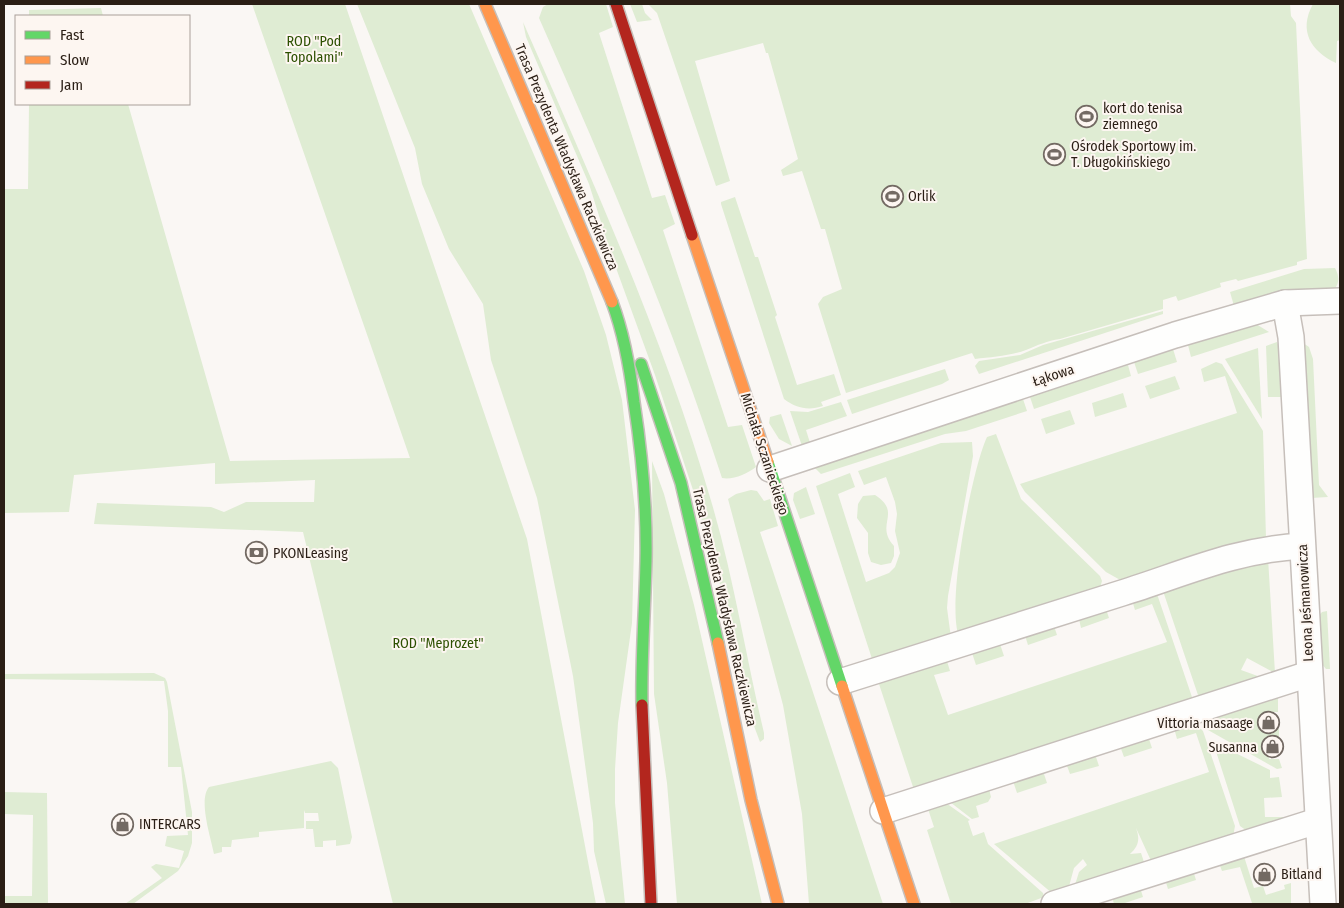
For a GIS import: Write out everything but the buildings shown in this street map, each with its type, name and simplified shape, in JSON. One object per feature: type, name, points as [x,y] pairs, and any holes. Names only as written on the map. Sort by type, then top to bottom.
[{"type":"main road","name":"Michała Sczanieckiego","points":[[616,4],[914,904]]},
{"type":"main road","name":"Trasa Prezydenta Władysława Raczkiewicza","points":[[491,6],[620,322],[639,360],[681,482],[729,688],[752,802],[778,904]]},
{"type":"main road","name":"Trasa Prezydenta Władysława Raczkiewicza","points":[[620,322],[633,394],[645,506],[646,560],[641,660],[644,786],[651,904]]},
{"type":"street","name":"Łąkowa","points":[[770,469],[1175,335],[1285,302],[1340,301]]},
{"type":"street","name":"Leona Jeśmanowicza","points":[[1285,302],[1291,337],[1323,904]]},
{"type":"street","points":[[840,682],[1155,583],[1219,559],[1273,548],[1302,546]]},
{"type":"street","points":[[883,811],[1309,674]]},
{"type":"street","points":[[1054,904],[1317,821]]},
{"type":"green space","points":[[252,4],[345,4],[527,539],[596,904],[393,904],[303,532],[94,524],[97,503],[211,507],[224,512],[246,502],[314,502],[315,480],[215,484],[215,463],[74,475],[69,512],[4,513],[4,189],[28,189],[29,105],[128,105],[230,461],[410,458]]},
{"type":"green space","points":[[357,4],[469,4],[584,271],[606,335],[622,400],[635,510],[632,623],[618,723],[615,769],[615,803],[625,904],[606,904],[594,851],[593,823],[573,676],[537,498],[491,360],[483,304],[449,249],[422,184],[415,148]]},
{"type":"green space","points":[[548,4],[606,4],[613,27],[599,33],[652,198],[665,195],[675,224],[663,230],[728,427],[742,425],[756,467],[744,474],[731,478],[722,478],[659,303],[589,132],[539,18],[543,7]]},
{"type":"green space","points":[[630,4],[642,4],[645,13],[652,20],[637,22]]},
{"type":"green space","name":"Ośrodek Sportowy im. T. Długokińskiego","points":[[648,4],[1290,4],[1291,16],[1296,23],[1307,259],[1297,262],[1297,265],[1238,281],[1236,279],[1220,283],[1221,287],[1178,301],[1176,296],[1163,300],[1163,309],[1047,342],[1020,352],[975,359],[972,353],[846,393],[818,304],[823,297],[842,289],[825,229],[821,229],[802,171],[783,176],[781,170],[798,159],[768,53],[766,53],[763,43],[695,61],[730,181],[716,186],[657,13]]},
{"type":"green space","points":[[1313,4],[1340,4],[1340,40],[1337,41],[1336,63],[1320,53],[1310,39],[1307,23]]},
{"type":"green space","points":[[101,8],[103,15],[29,15],[29,10]]},
{"type":"green space","points":[[523,22],[625,260],[672,381],[693,442],[720,532],[733,589],[764,733],[764,739],[760,742],[748,710],[721,588],[694,493],[655,375],[612,257],[589,184],[526,37]]},
{"type":"green space","points":[[735,197],[755,257],[758,257],[797,385],[834,374],[841,395],[821,402],[823,406],[802,408],[784,399],[721,204],[721,202]]},
{"type":"green space","points":[[1335,268],[1338,279],[1334,290],[1234,306],[1230,292],[1304,269]]},
{"type":"green space","points":[[1163,311],[1163,314],[979,374],[975,366],[979,361],[1020,355],[1043,345]]},
{"type":"green space","points":[[1256,324],[1269,332],[1191,357],[1188,345]]},
{"type":"green space","points":[[1277,342],[1283,397],[1268,397],[1266,346]]},
{"type":"green space","points":[[1303,343],[1309,347],[1313,359],[1319,485],[1328,497],[1311,498]]},
{"type":"green space","points":[[1258,348],[1262,419],[1225,359]]},
{"type":"green space","points":[[1173,349],[1177,362],[1138,374],[1134,362]]},
{"type":"green space","points":[[1216,362],[1222,364],[1263,431],[1266,538],[1122,581],[1106,572],[1025,492],[1020,484],[1237,413],[1225,376],[1204,382],[1201,369]]},
{"type":"green space","points":[[1128,365],[1131,376],[1034,409],[1030,397]]},
{"type":"green space","points":[[945,369],[949,380],[942,384],[852,414],[847,400]]},
{"type":"green space","points":[[1175,376],[1180,389],[1150,399],[1145,386]]},
{"type":"green space","points":[[1123,393],[1127,407],[1095,417],[1092,403]]},
{"type":"green space","points":[[1023,399],[1027,411],[966,431],[945,434],[821,474],[814,467]]},
{"type":"green space","points":[[841,402],[847,416],[806,430],[811,446],[802,446],[790,411],[808,412]]},
{"type":"green space","points":[[1070,410],[1075,424],[1046,434],[1041,419]]},
{"type":"green space","points":[[781,414],[792,446],[779,439],[769,423],[770,417]]},
{"type":"green space","points":[[996,434],[1021,499],[1100,576],[1102,581],[1100,588],[959,636],[956,620],[956,596],[962,537],[974,477],[981,453],[987,437]]},
{"type":"green space","points":[[972,442],[973,456],[948,596],[947,608],[951,638],[874,665],[816,486],[850,473],[855,487],[838,494],[866,582],[889,573],[895,567],[900,553],[895,531],[897,514],[895,502],[886,477],[864,485],[858,471],[941,443]]},
{"type":"green space","points":[[652,461],[664,494],[694,605],[762,904],[677,904],[667,783],[654,694]]},
{"type":"green space","points":[[806,487],[815,514],[800,519],[793,500],[794,493]]},
{"type":"green space","points":[[751,490],[757,491],[764,501],[770,499],[778,526],[760,532],[883,904],[809,904],[802,814],[783,705],[728,499],[736,494]]},
{"type":"green space","points":[[875,495],[887,507],[887,531],[894,546],[894,556],[891,563],[881,565],[871,562],[868,553],[868,533],[857,518],[858,504],[863,496]]},
{"type":"green space","points":[[1268,558],[1275,673],[1247,658],[1241,670],[1266,679],[1200,701],[1163,591]]},
{"type":"green space","points":[[1156,591],[1193,700],[916,796],[878,681],[946,658],[950,671],[934,675],[948,715],[1167,642],[1152,604],[1135,610],[1131,597]]},
{"type":"green space","points":[[1105,606],[1109,618],[1081,628],[1078,615]]},
{"type":"green space","points":[[1327,611],[1330,669],[1326,669],[1321,663],[1318,617],[1322,612]]},
{"type":"green space","points":[[1053,623],[1057,635],[1028,645],[1024,632]]},
{"type":"green space","points":[[999,641],[1004,656],[976,665],[971,650]]},
{"type":"green space","points":[[154,673],[165,678],[167,682],[192,812],[192,843],[188,856],[178,871],[133,904],[125,904],[162,878],[151,867],[156,864],[179,868],[184,851],[165,846],[167,836],[188,835],[181,767],[168,767],[168,711],[164,681],[4,679],[4,674]]},
{"type":"green space","points":[[1278,694],[1278,712],[1264,712],[1264,730],[1279,729],[1279,738],[1268,739],[1269,759],[1279,759],[1282,768],[1277,769],[1208,730],[1207,717]]},
{"type":"green space","points":[[1195,723],[1203,731],[1235,826],[1233,837],[1152,863],[1136,828],[1138,842],[1130,854],[1141,853],[1145,865],[1074,888],[1079,872],[1087,865],[1083,859],[1074,868],[1068,890],[1053,894],[994,844],[1209,772],[1196,733],[1177,739],[1174,728]]},
{"type":"green space","points":[[1148,736],[1152,748],[1124,757],[1120,746]]},
{"type":"green space","points":[[1213,742],[1270,770],[1270,778],[1279,777],[1282,797],[1264,798],[1265,817],[1286,817],[1285,820],[1247,831],[1240,826]]},
{"type":"green space","points":[[1095,754],[1099,766],[1070,774],[1066,763]]},
{"type":"green space","points":[[331,761],[338,768],[352,837],[350,844],[336,846],[336,840],[323,841],[323,847],[315,847],[313,829],[306,829],[306,821],[319,821],[318,813],[305,813],[304,810],[304,828],[259,832],[259,837],[232,840],[231,847],[222,847],[222,852],[214,854],[205,810],[206,793],[209,787]]},
{"type":"green space","points":[[1043,771],[1047,783],[1017,793],[1013,781]]},
{"type":"green space","points":[[989,789],[991,797],[988,802],[976,806],[979,817],[972,819],[950,802]]},
{"type":"green space","points":[[4,792],[47,793],[48,904],[4,904],[4,896],[32,896],[33,815],[4,814]]},
{"type":"green space","points":[[946,803],[970,820],[968,821],[973,836],[984,832],[988,844],[1043,893],[1044,897],[1025,904],[951,904],[927,830],[934,827],[928,809]]},
{"type":"green space","points":[[1242,850],[1254,888],[1263,886],[1266,895],[1285,889],[1284,885],[1291,883],[1291,904],[1248,904],[1252,903],[1240,867],[1222,871],[1217,858]]},
{"type":"green space","points":[[1192,867],[1196,880],[1168,889],[1164,876]]},
{"type":"green space","points":[[1139,884],[1143,897],[1122,904],[1114,904],[1111,893]]},
{"type":"traffic: fast","points":[[612,302],[620,326],[628,364],[639,441],[646,521],[642,705]]},
{"type":"traffic: fast","points":[[641,364],[681,483],[718,643]]},
{"type":"traffic: fast","points":[[768,462],[842,686]]},
{"type":"traffic: slow","points":[[485,4],[612,302]]},
{"type":"traffic: slow","points":[[692,235],[768,462]]},
{"type":"traffic: slow","points":[[718,643],[751,800],[778,904]]},
{"type":"traffic: slow","points":[[842,686],[914,904]]},
{"type":"traffic: jam","points":[[616,4],[692,235]]},
{"type":"traffic: jam","points":[[642,705],[651,904]]},
{"type":"place","name":"kort do tenisa ziemnego","points":[[1087,116]]},
{"type":"place","name":"Ośrodek Sportowy im. T. Długokińskiego","points":[[1055,154]]},
{"type":"place","name":"Orlik","points":[[892,196]]},
{"type":"place","name":"PKONLeasing","points":[[257,553]]},
{"type":"place","name":"Vittoria masaage","points":[[1269,723]]},
{"type":"place","name":"Susanna","points":[[1273,747]]},
{"type":"place","name":"INTERCARS","points":[[123,824]]},
{"type":"place","name":"Bitland","points":[[1265,874]]},
{"type":"park label","name":"ROD \"Pod Topolami\"","points":[[314,49]]},
{"type":"park label","name":"ROD \"Meprozet\"","points":[[438,643]]}]
